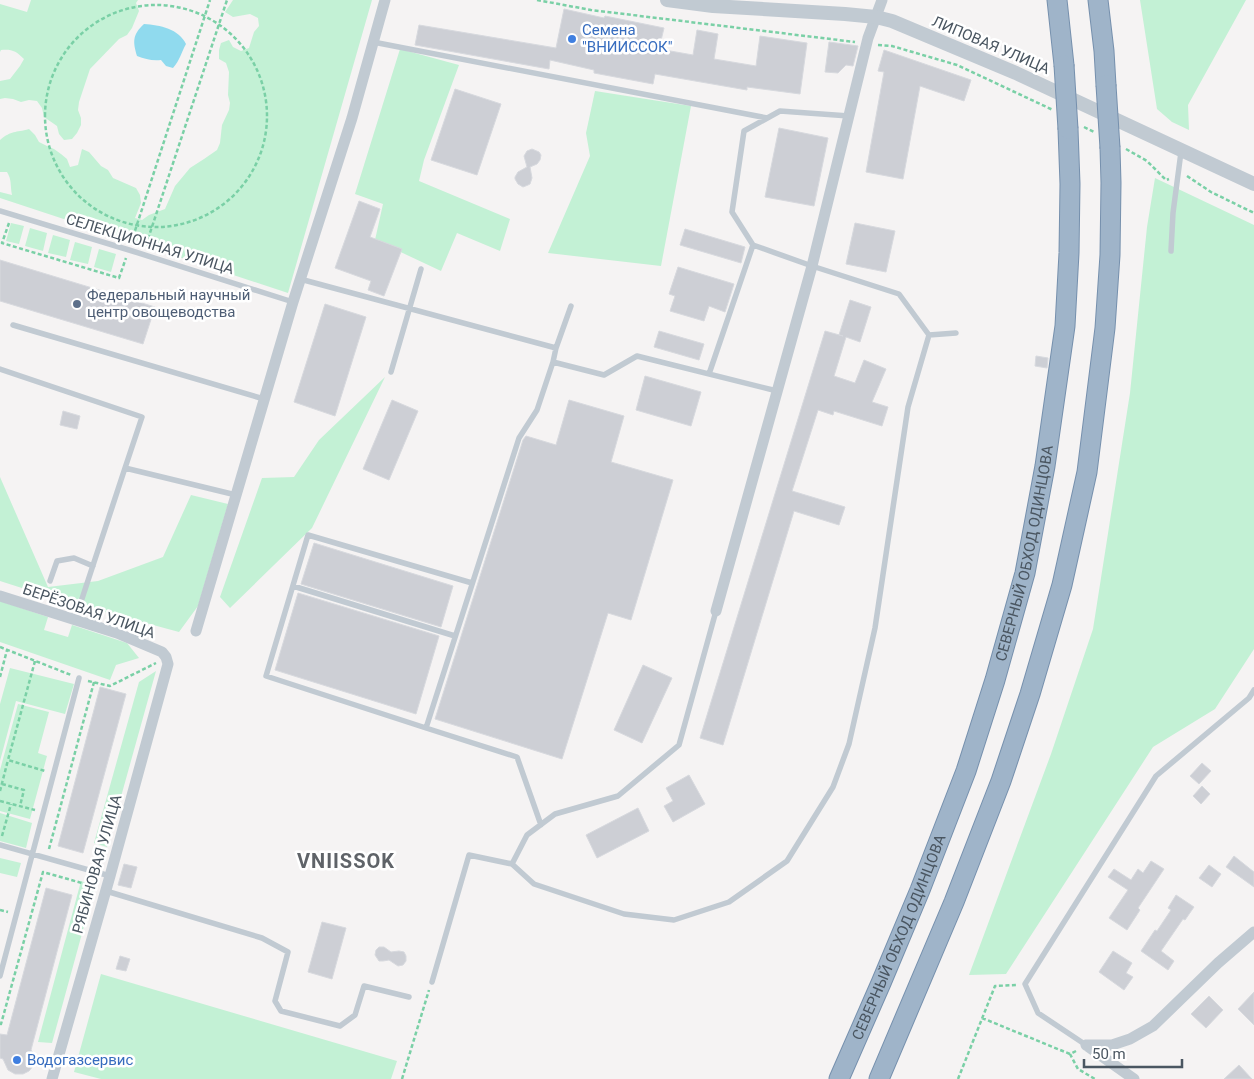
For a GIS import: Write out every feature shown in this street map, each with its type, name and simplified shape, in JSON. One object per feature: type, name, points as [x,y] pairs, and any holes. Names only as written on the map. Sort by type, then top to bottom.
[{"type":"highway","name":"СЕВЕРНЫЙ ОБХОД ОДИНЦОВА","points":[[839,1079],[913,907],[966,771],[995,680],[1025,573],[1045,466],[1065,326],[1070,184],[1075,127],[1064,65],[1057,0]]},
{"type":"highway","points":[[879,1079],[954,902],[1001,781],[1030,694],[1062,585],[1087,472],[1106,328],[1110,255],[1110,143],[1104,52],[1098,0]]},
{"type":"street","points":[[196,631],[293,302],[352,118],[385,0]]},
{"type":"street","name":"ЛИПОВАЯ УЛИЦА","points":[[667,0],[713,6],[845,14],[876,17],[892,21],[1016,73],[1254,184]]},
{"type":"street","points":[[716,611],[812,266],[866,43],[882,0]]},
{"type":"street","name":"БЕРЁЗОВАЯ УЛИЦА","points":[[0,596],[117,633],[162,652],[166,657]]},
{"type":"street","name":"РЯБИНОВАЯ УЛИЦА","points":[[52,1079],[102,889],[110,876],[168,664],[166,657]]},
{"type":"street","points":[[1086,1045],[1112,1045],[1130,1039],[1153,1026],[1218,963],[1252,937]]},
{"type":"street","points":[[1086,1045],[1134,1079]]},
{"type":"lane","points":[[373,42],[767,118]]},
{"type":"lane","points":[[849,116],[780,110],[744,131],[732,212],[753,245],[899,294],[929,335]]},
{"type":"lane","points":[[1171,251],[1173,213],[1181,150]]},
{"type":"lane","name":"СЕЛЕКЦИОННАЯ УЛИЦА","points":[[0,211],[293,302]]},
{"type":"lane","points":[[709,374],[753,245]]},
{"type":"lane","points":[[391,372],[421,269]]},
{"type":"lane","points":[[300,279],[556,348]]},
{"type":"lane","points":[[426,728],[519,438],[537,410],[571,306]]},
{"type":"lane","points":[[13,325],[264,399]]},
{"type":"lane","points":[[929,335],[956,333]]},
{"type":"lane","points":[[432,982],[469,855],[512,864],[534,884],[624,914],[674,920],[729,902],[787,861],[833,787],[849,744],[875,628],[908,407],[929,335]]},
{"type":"lane","points":[[553,362],[604,376],[637,356],[777,391]]},
{"type":"lane","points":[[0,370],[142,417],[75,620]]},
{"type":"lane","points":[[125,468],[236,495]]},
{"type":"lane","points":[[472,582],[308,535],[266,676],[517,757],[541,825]]},
{"type":"lane","points":[[50,581],[57,561],[74,558],[93,566]]},
{"type":"lane","points":[[293,586],[455,636]]},
{"type":"lane","points":[[512,864],[527,836],[555,814],[618,796],[678,746],[716,611]]},
{"type":"lane","points":[[0,976],[78,678]]},
{"type":"lane","points":[[1086,1045],[1038,1013],[1025,984],[1156,776],[1249,698],[1254,690]]},
{"type":"lane","points":[[1,842],[32,854],[110,876]]},
{"type":"lane","points":[[102,889],[262,938],[288,952],[275,1001],[281,1011],[340,1026],[355,1015],[364,986],[409,997]]},
{"type":"path","points":[[12,214],[2,243],[119,278],[210,0]]},
{"type":"path","points":[[143,254],[227,0]]},
{"type":"path","points":[[537,0],[591,10],[892,46],[957,66],[1057,112]]},
{"type":"path","points":[[147,4],[182,7],[205,16],[214,20],[241,43],[260,73],[268,107],[265,142],[252,175],[226,204],[192,222],[152,228],[116,221],[83,201],[58,170],[46,134],[46,95],[60,59],[83,32],[112,13],[147,4]]},
{"type":"path","points":[[1075,127],[1147,161],[1166,180],[1187,176],[1211,192],[1254,213]]},
{"type":"path","points":[[0,678],[7,650]]},
{"type":"path","points":[[0,791],[36,661]]},
{"type":"path","points":[[0,1023],[94,682]]},
{"type":"path","points":[[8,760],[54,773]]},
{"type":"path","points":[[2,784],[24,790],[20,806]]},
{"type":"path","points":[[0,801],[58,816]]},
{"type":"path","points":[[1,842],[11,804]]},
{"type":"path","points":[[43,872],[102,889]]},
{"type":"path","points":[[402,1079],[432,982]]},
{"type":"path","points":[[958,1079],[995,986],[1025,984]]},
{"type":"path","points":[[982,1018],[1070,1054],[1078,1069],[1095,1079]]},
{"type":"path","points":[[1070,1054],[1086,1045]]},
{"type":"green space","points":[[31,0],[138,0],[136,3],[139,11],[132,28],[127,35],[119,39],[90,69],[79,102],[78,110],[81,125],[72,139],[64,140],[59,134],[57,126],[44,117],[42,108],[37,101],[21,102],[13,99],[0,99],[0,81],[10,79],[24,59],[11,50],[1,50],[0,52],[0,4],[27,12]]},
{"type":"green space","points":[[233,0],[372,0],[288,293],[0,198],[0,192],[12,195],[9,175],[7,172],[0,172],[0,140],[11,133],[29,129],[39,142],[54,149],[67,159],[70,167],[78,165],[82,149],[89,152],[101,166],[108,170],[113,178],[136,188],[140,195],[141,203],[135,218],[142,220],[165,209],[175,186],[190,168],[217,150],[220,143],[222,125],[230,103],[228,95],[229,72],[226,63],[219,59],[221,43],[229,40],[233,47],[241,51],[249,48],[254,32],[259,26],[258,18],[250,14],[233,17],[225,12]]},
{"type":"green space","points":[[1140,0],[1246,0],[1188,105],[1189,130],[1172,122],[1157,109]]},
{"type":"green space","points":[[400,49],[459,65],[424,160],[419,181],[510,219],[500,251],[457,233],[441,271],[375,240],[383,204],[355,194]]},
{"type":"green space","points":[[595,91],[691,106],[661,266],[548,253],[590,156],[586,133]]},
{"type":"green space","points":[[1155,178],[1254,225],[1254,649],[1215,709],[1153,747],[1006,974],[969,975],[1051,754],[1093,629],[1130,393],[1147,227]]},
{"type":"green space","points":[[11,223],[24,226],[19,244],[6,241]]},
{"type":"green space","points":[[30,228],[47,233],[43,251],[25,246]]},
{"type":"green space","points":[[53,235],[70,240],[66,257],[48,253]]},
{"type":"green space","points":[[75,242],[92,247],[88,264],[70,260]]},
{"type":"green space","points":[[99,249],[116,254],[111,272],[94,267]]},
{"type":"green space","points":[[385,377],[312,528],[230,608],[220,597],[262,478],[294,477],[319,440]]},
{"type":"green space","points":[[0,477],[48,587],[98,581],[163,557],[191,495],[228,504],[198,606],[179,632],[50,597],[0,581]]},
{"type":"green space","points":[[0,601],[48,617],[44,630],[68,637],[72,625],[127,643],[139,658],[116,665],[110,680],[0,642]]},
{"type":"green space","points":[[10,668],[74,684],[65,714],[16,701],[0,761],[0,704]]},
{"type":"green space","points":[[156,671],[107,847],[94,843],[139,682]]},
{"type":"green space","points":[[18,704],[49,712],[38,753],[47,756],[30,819],[0,811],[0,770]]},
{"type":"green space","points":[[0,813],[32,823],[26,848],[0,841]]},
{"type":"green space","points":[[0,858],[21,863],[17,877],[0,873]]},
{"type":"green space","points":[[81,881],[95,886],[52,1043],[38,1042]]},
{"type":"green space","points":[[101,974],[397,1061],[391,1079],[101,1079],[74,1072]]},
{"type":"water","points":[[144,24],[156,25],[174,31],[183,39],[186,44],[173,68],[166,66],[161,60],[149,60],[137,56],[134,39]]},
{"type":"building","points":[[564,9],[664,28],[659,49],[693,55],[697,30],[718,34],[714,59],[756,66],[760,36],[807,43],[800,94],[747,87],[747,90],[655,74],[653,84],[594,73],[594,70],[550,60],[549,69],[415,45],[419,25],[556,48]]},
{"type":"building","points":[[829,42],[858,46],[853,66],[846,65],[838,73],[825,72]]},
{"type":"building","points":[[884,50],[971,80],[964,101],[920,86],[903,179],[866,172],[884,72],[878,71]]},
{"type":"building","points":[[455,89],[501,104],[477,175],[431,160]]},
{"type":"building","points":[[779,128],[828,138],[814,206],[765,197]]},
{"type":"building","points":[[532,149],[539,152],[541,155],[540,160],[537,164],[530,167],[532,178],[530,184],[523,187],[518,184],[515,177],[518,172],[527,167],[524,156],[527,151]]},
{"type":"building","points":[[359,201],[380,209],[370,237],[402,249],[384,296],[368,290],[371,281],[335,268]]},
{"type":"building","points":[[855,223],[895,231],[886,272],[846,264]]},
{"type":"building","points":[[685,229],[745,247],[741,263],[680,245]]},
{"type":"building","name":"Федеральный научный центр овощеводства","points":[[0,260],[155,307],[143,344],[0,301]]},
{"type":"building","points":[[678,267],[734,284],[725,312],[709,306],[704,321],[670,311],[675,296],[669,294]]},
{"type":"building","points":[[850,300],[871,307],[860,342],[846,337],[834,376],[855,383],[864,360],[886,369],[872,402],[888,407],[882,426],[834,411],[833,415],[818,410],[792,491],[845,507],[839,525],[794,511],[723,745],[700,738],[825,331],[839,335]]},
{"type":"building","points":[[325,304],[366,317],[335,416],[294,402]]},
{"type":"building","points":[[659,331],[704,344],[699,360],[654,347]]},
{"type":"building","points":[[1036,356],[1048,358],[1047,368],[1035,366]]},
{"type":"building","points":[[645,376],[701,392],[691,426],[636,410]]},
{"type":"building","points":[[392,400],[418,411],[389,480],[363,469]]},
{"type":"building","points":[[569,400],[624,416],[611,462],[673,480],[631,620],[608,613],[562,759],[435,719],[523,440],[526,436],[556,445]]},
{"type":"building","points":[[63,411],[80,416],[77,429],[60,425]]},
{"type":"building","points":[[314,543],[453,586],[441,627],[301,584]]},
{"type":"building","points":[[298,593],[439,636],[416,714],[275,670]]},
{"type":"building","points":[[643,665],[672,678],[642,743],[614,730]]},
{"type":"building","points":[[100,687],[126,694],[83,853],[58,846]]},
{"type":"building","points":[[1202,763],[1211,771],[1199,784],[1190,776]]},
{"type":"building","points":[[689,775],[705,804],[673,822],[664,806],[673,801],[666,788]]},
{"type":"building","points":[[1202,786],[1210,794],[1201,804],[1193,796]]},
{"type":"building","points":[[638,808],[649,831],[597,858],[586,835]]},
{"type":"building","points":[[1234,856],[1254,872],[1254,887],[1226,867]]},
{"type":"building","points":[[1151,861],[1164,869],[1138,908],[1140,910],[1127,930],[1109,918],[1128,890],[1108,877],[1114,869],[1131,880],[1138,869],[1143,873]]},
{"type":"building","points":[[124,864],[137,867],[131,888],[118,885]]},
{"type":"building","points":[[1209,865],[1221,874],[1212,887],[1199,878]]},
{"type":"building","points":[[46,888],[72,895],[31,1050],[36,1056],[34,1065],[23,1074],[15,1074],[8,1070],[3,1059],[0,1058],[0,1034],[7,1035]]},
{"type":"building","points":[[1176,895],[1194,907],[1185,920],[1183,919],[1161,951],[1174,961],[1168,970],[1141,951],[1171,910],[1168,908]]},
{"type":"building","points":[[322,922],[346,928],[332,979],[308,972]]},
{"type":"building","points":[[379,947],[384,947],[391,952],[404,952],[406,961],[403,965],[398,966],[389,960],[379,961],[375,955]]},
{"type":"building","points":[[1113,951],[1132,963],[1126,973],[1133,977],[1124,990],[1099,972]]},
{"type":"building","points":[[120,956],[130,959],[126,971],[116,969]]},
{"type":"building","points":[[1254,992],[1254,1025],[1238,1009]]},
{"type":"building","points":[[1209,996],[1223,1010],[1206,1028],[1191,1014]]},
{"type":"building","points":[[1239,1065],[1252,1079],[1224,1079]]},
{"type":"place","name":"Семена \"ВНИИССОК\"","points":[[572,39]]},
{"type":"place","name":"Федеральный научный центр овощеводства","points":[[77,304]]},
{"type":"place","name":"Водогазсервис","points":[[17,1060]]},
{"type":"district","name":"VNIISSOK","points":[[346,861]]}]
